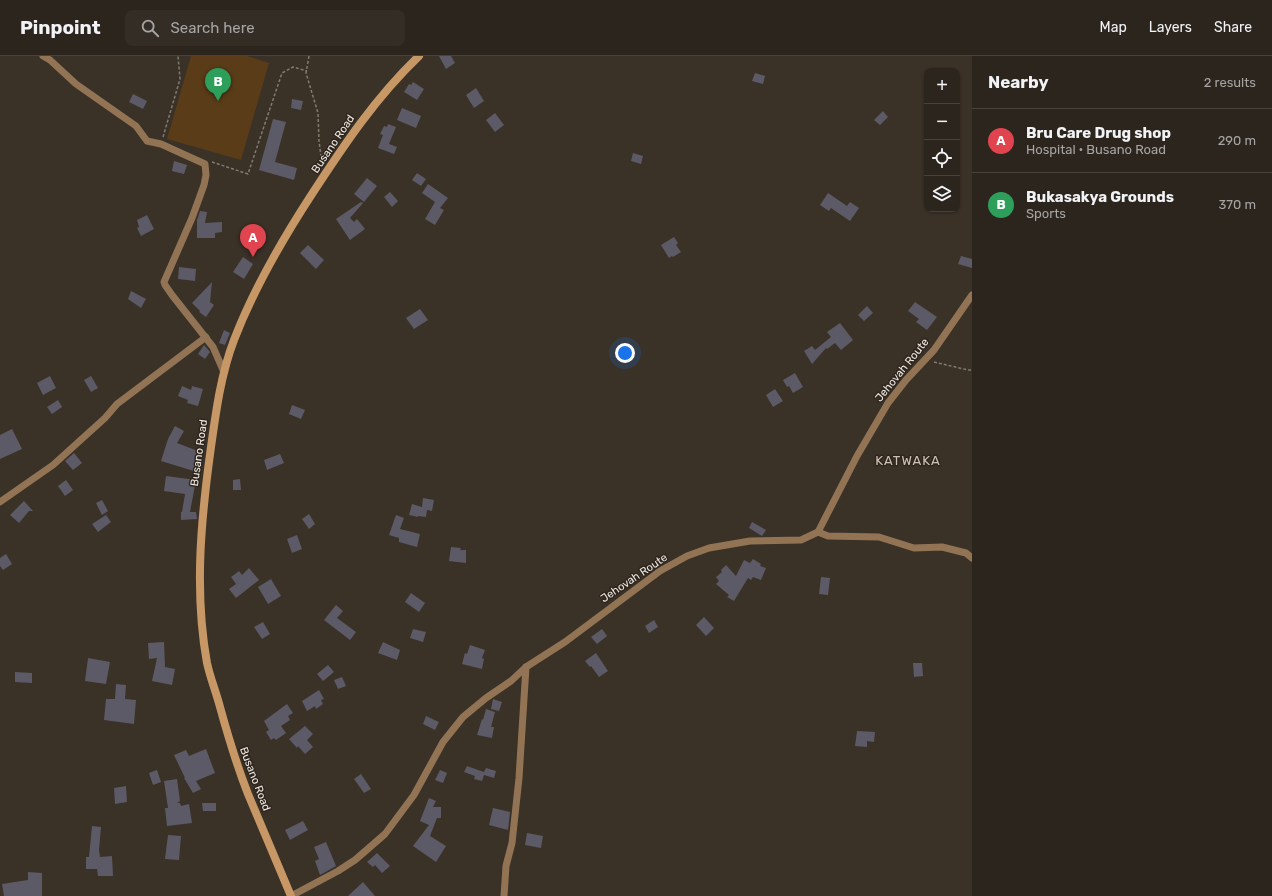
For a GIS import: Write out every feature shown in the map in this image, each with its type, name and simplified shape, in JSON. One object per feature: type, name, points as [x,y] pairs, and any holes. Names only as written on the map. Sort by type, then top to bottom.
[{"type":"street","points":[[43,56],[50,60],[76,84],[136,126],[147,141],[161,144],[205,164],[206,175],[204,185],[192,218],[164,282],[166,287],[213,347],[224,372]]},
{"type":"street","name":"Busano Road","points":[[291,896],[248,794],[232,750],[207,665],[201,617],[201,529],[218,402],[224,372],[234,340],[259,283],[286,236],[365,115],[403,71],[419,56]]},
{"type":"street","name":"Jehovah Route","points":[[291,896],[350,864],[385,834],[414,795],[443,742],[463,717],[486,698],[511,681],[526,667],[565,642],[660,571],[687,556],[710,548],[750,541],[801,540],[818,532],[857,456],[882,413],[901,386],[925,360],[972,295]]},
{"type":"street","points":[[0,502],[53,465],[123,400],[206,337]]},
{"type":"street","points":[[818,532],[828,536],[879,537],[914,548],[942,547],[966,553],[972,558]]},
{"type":"street","points":[[504,896],[506,866],[512,843],[519,778],[526,667]]},
{"type":"path","points":[[161,144],[180,79],[178,56]]},
{"type":"path","points":[[309,56],[307,71],[308,83],[318,113],[319,141],[324,176]]},
{"type":"path","points":[[212,162],[248,174],[282,73],[293,67],[307,71]]},
{"type":"path","points":[[925,360],[945,363],[972,370]]},
{"type":"shaded area","points":[[191,56],[247,56],[269,63],[241,160],[167,139]]},
{"type":"building","points":[[439,56],[451,56],[455,63],[446,69]]},
{"type":"building","points":[[755,73],[765,76],[763,84],[752,81]]},
{"type":"building","points":[[413,82],[424,89],[417,100],[404,92],[409,84],[411,85]]},
{"type":"building","points":[[476,88],[484,101],[474,108],[466,95]]},
{"type":"building","points":[[133,94],[147,101],[143,109],[129,102]]},
{"type":"building","points":[[292,99],[303,101],[301,110],[291,108]]},
{"type":"building","points":[[402,108],[421,116],[416,128],[397,120]]},
{"type":"building","points":[[883,111],[888,117],[880,125],[874,120]]},
{"type":"building","points":[[495,113],[504,125],[495,132],[486,120]]},
{"type":"building","points":[[273,119],[286,122],[275,162],[297,168],[294,180],[259,170]]},
{"type":"building","points":[[388,124],[396,127],[389,144],[397,147],[394,154],[378,148],[383,135],[380,134],[384,126],[387,127]]},
{"type":"building","points":[[633,153],[643,156],[641,164],[631,161]]},
{"type":"building","points":[[174,161],[187,165],[184,174],[172,171]]},
{"type":"building","points":[[417,173],[426,179],[421,186],[412,180]]},
{"type":"building","points":[[367,178],[377,186],[364,202],[354,194]]},
{"type":"building","points":[[428,184],[448,198],[440,208],[444,210],[435,225],[425,219],[435,202],[422,193]]},
{"type":"building","points":[[390,192],[398,201],[392,207],[384,197]]},
{"type":"building","points":[[828,193],[847,206],[850,202],[859,208],[850,221],[831,208],[829,211],[820,205]]},
{"type":"building","points":[[361,202],[363,203],[350,218],[354,222],[357,219],[365,229],[350,240],[336,219]]},
{"type":"building","points":[[200,211],[207,212],[205,223],[222,222],[222,232],[215,233],[215,238],[197,238],[197,220]]},
{"type":"building","points":[[147,215],[154,229],[141,236],[137,228],[139,227],[137,220]]},
{"type":"building","points":[[674,237],[678,243],[676,245],[681,252],[669,258],[661,245]]},
{"type":"building","points":[[308,245],[324,260],[316,269],[300,253]]},
{"type":"building","points":[[961,256],[972,259],[972,268],[958,264]]},
{"type":"building","points":[[243,257],[253,264],[244,279],[233,272]]},
{"type":"building","points":[[179,267],[196,269],[195,281],[178,279]]},
{"type":"building","points":[[212,282],[210,302],[214,305],[206,317],[199,312],[200,311],[192,303]]},
{"type":"building","points":[[131,291],[146,299],[141,308],[128,299]]},
{"type":"building","points":[[915,302],[937,317],[927,330],[916,322],[919,319],[908,311]]},
{"type":"building","points":[[867,306],[873,313],[864,321],[858,315]]},
{"type":"building","points":[[420,309],[428,320],[414,329],[406,318]]},
{"type":"building","points":[[840,323],[853,340],[841,350],[835,343],[827,349],[826,348],[812,364],[804,351],[812,346],[815,350],[831,337],[827,332]]},
{"type":"building","points":[[224,330],[230,333],[225,345],[219,343]]},
{"type":"building","points":[[204,345],[210,352],[205,359],[198,354]]},
{"type":"building","points":[[795,373],[803,387],[793,393],[783,380]]},
{"type":"building","points":[[50,376],[56,388],[43,395],[37,383]]},
{"type":"building","points":[[91,376],[98,388],[91,392],[84,380]]},
{"type":"building","points":[[182,386],[191,390],[192,386],[203,389],[198,406],[187,403],[188,400],[178,396]]},
{"type":"building","points":[[775,389],[783,401],[773,407],[766,395]]},
{"type":"building","points":[[58,400],[62,407],[52,414],[47,407]]},
{"type":"building","points":[[292,405],[305,410],[301,419],[289,414]]},
{"type":"building","points":[[175,426],[184,431],[177,443],[203,453],[197,472],[161,461],[168,439]]},
{"type":"building","points":[[12,429],[22,449],[0,459],[0,435]]},
{"type":"building","points":[[74,453],[82,463],[73,470],[65,461]]},
{"type":"building","points":[[280,454],[284,463],[267,470],[264,460]]},
{"type":"building","points":[[166,476],[196,480],[190,512],[196,512],[197,519],[181,520],[181,512],[185,494],[164,491]]},
{"type":"building","points":[[240,479],[241,490],[233,490],[233,480]]},
{"type":"building","points":[[66,480],[73,490],[65,496],[58,486]]},
{"type":"building","points":[[423,498],[434,500],[432,511],[427,510],[426,517],[409,515],[412,504],[422,507]]},
{"type":"building","points":[[102,500],[108,511],[102,515],[96,503]]},
{"type":"building","points":[[24,501],[33,511],[29,511],[19,523],[10,515]]},
{"type":"building","points":[[309,514],[315,524],[309,529],[302,519]]},
{"type":"building","points":[[106,515],[111,522],[98,532],[92,524]]},
{"type":"building","points":[[396,515],[404,518],[400,529],[420,534],[417,547],[399,542],[399,538],[389,535]]},
{"type":"building","points":[[752,522],[766,530],[762,536],[749,528]]},
{"type":"building","points":[[297,535],[302,549],[292,553],[287,539]]},
{"type":"building","points":[[451,547],[466,550],[466,563],[449,561]]},
{"type":"building","points":[[6,554],[12,564],[3,570],[0,566],[0,558]]},
{"type":"building","points":[[753,559],[761,564],[760,566],[766,568],[761,580],[753,577],[751,580],[748,578],[734,601],[727,597],[729,595],[716,584],[719,581],[716,577],[722,572],[721,570],[726,565],[736,576],[744,560],[750,563]]},
{"type":"building","points":[[249,568],[259,580],[236,598],[229,589],[236,584],[231,577],[239,571],[242,575]]},
{"type":"building","points":[[821,577],[830,578],[828,595],[819,594]]},
{"type":"building","points":[[271,579],[281,596],[268,604],[258,587]]},
{"type":"building","points":[[411,593],[425,603],[419,612],[405,602]]},
{"type":"building","points":[[336,605],[343,611],[337,618],[356,632],[350,640],[324,620]]},
{"type":"building","points":[[704,617],[714,628],[706,636],[696,625]]},
{"type":"building","points":[[654,620],[658,627],[649,633],[645,626]]},
{"type":"building","points":[[263,622],[270,634],[262,639],[254,627]]},
{"type":"building","points":[[413,629],[426,632],[423,642],[410,638]]},
{"type":"building","points":[[602,629],[607,636],[597,644],[591,637]]},
{"type":"building","points":[[164,642],[165,667],[175,669],[172,685],[152,681],[157,658],[149,659],[148,643]]},
{"type":"building","points":[[383,642],[400,650],[397,660],[378,653]]},
{"type":"building","points":[[470,645],[485,650],[482,658],[484,659],[482,669],[462,664],[465,653],[467,654]]},
{"type":"building","points":[[596,653],[608,671],[599,677],[591,666],[590,667],[585,661]]},
{"type":"building","points":[[88,658],[110,662],[106,684],[85,681]]},
{"type":"building","points":[[913,663],[922,663],[923,676],[914,677]]},
{"type":"building","points":[[328,665],[334,672],[323,681],[317,674]]},
{"type":"building","points":[[15,672],[32,673],[32,683],[15,682]]},
{"type":"building","points":[[342,677],[346,686],[338,689],[334,680]]},
{"type":"building","points":[[116,684],[126,685],[125,699],[136,700],[134,724],[104,720],[106,699],[115,699]]},
{"type":"building","points":[[319,690],[324,699],[321,700],[323,704],[316,709],[315,706],[307,711],[302,701]]},
{"type":"building","points":[[493,699],[502,702],[499,711],[491,709]]},
{"type":"building","points":[[287,704],[293,713],[288,716],[290,720],[281,726],[286,733],[276,740],[274,738],[271,740],[266,732],[269,730],[264,721]]},
{"type":"building","points":[[486,709],[495,712],[491,727],[494,727],[492,738],[477,735]]},
{"type":"building","points":[[426,716],[439,722],[435,730],[423,724]]},
{"type":"building","points":[[305,726],[313,734],[307,740],[313,747],[305,754],[289,739]]},
{"type":"building","points":[[857,731],[875,732],[874,742],[867,741],[867,747],[855,746]]},
{"type":"building","points":[[206,749],[215,773],[196,781],[201,789],[193,793],[184,778],[174,755],[186,750],[189,756]]},
{"type":"building","points":[[467,766],[484,772],[486,768],[496,771],[494,778],[484,775],[482,781],[474,779],[475,776],[464,772]]},
{"type":"building","points":[[157,770],[161,782],[153,785],[149,773]]},
{"type":"building","points":[[440,770],[447,773],[443,783],[435,780]]},
{"type":"building","points":[[361,774],[371,789],[364,793],[354,779]]},
{"type":"building","points":[[177,779],[180,801],[177,803],[180,803],[181,806],[189,804],[192,823],[167,826],[165,808],[168,808],[164,781]]},
{"type":"building","points":[[126,786],[127,802],[115,804],[114,788]]},
{"type":"building","points":[[429,798],[436,801],[433,807],[441,807],[441,818],[437,818],[430,836],[446,846],[436,862],[413,846],[429,825],[420,821]]},
{"type":"building","points":[[202,803],[216,803],[216,811],[203,811]]},
{"type":"building","points":[[493,808],[510,812],[508,830],[489,825]]},
{"type":"building","points":[[303,821],[308,830],[290,840],[285,830]]},
{"type":"building","points":[[92,826],[101,827],[99,850],[100,857],[112,856],[113,876],[98,876],[97,869],[86,869],[86,857],[89,857]]},
{"type":"building","points":[[527,833],[543,836],[541,848],[525,845]]},
{"type":"building","points":[[168,835],[181,836],[179,860],[165,859]]},
{"type":"building","points":[[326,842],[336,866],[320,875],[315,861],[319,859],[314,847]]},
{"type":"building","points":[[377,853],[390,866],[382,873],[375,865],[373,867],[367,862]]},
{"type":"building","points":[[28,872],[42,873],[42,896],[4,896],[2,884],[28,880]]},
{"type":"building","points":[[363,882],[375,896],[348,896]]},
{"type":"place","name":"Bukasakya Grounds","points":[[218,101]]},
{"type":"place","name":"Bru Care Drug shop","points":[[253,257]]},
{"type":"district","name":"KATWAKA","points":[[908,460]]}]
